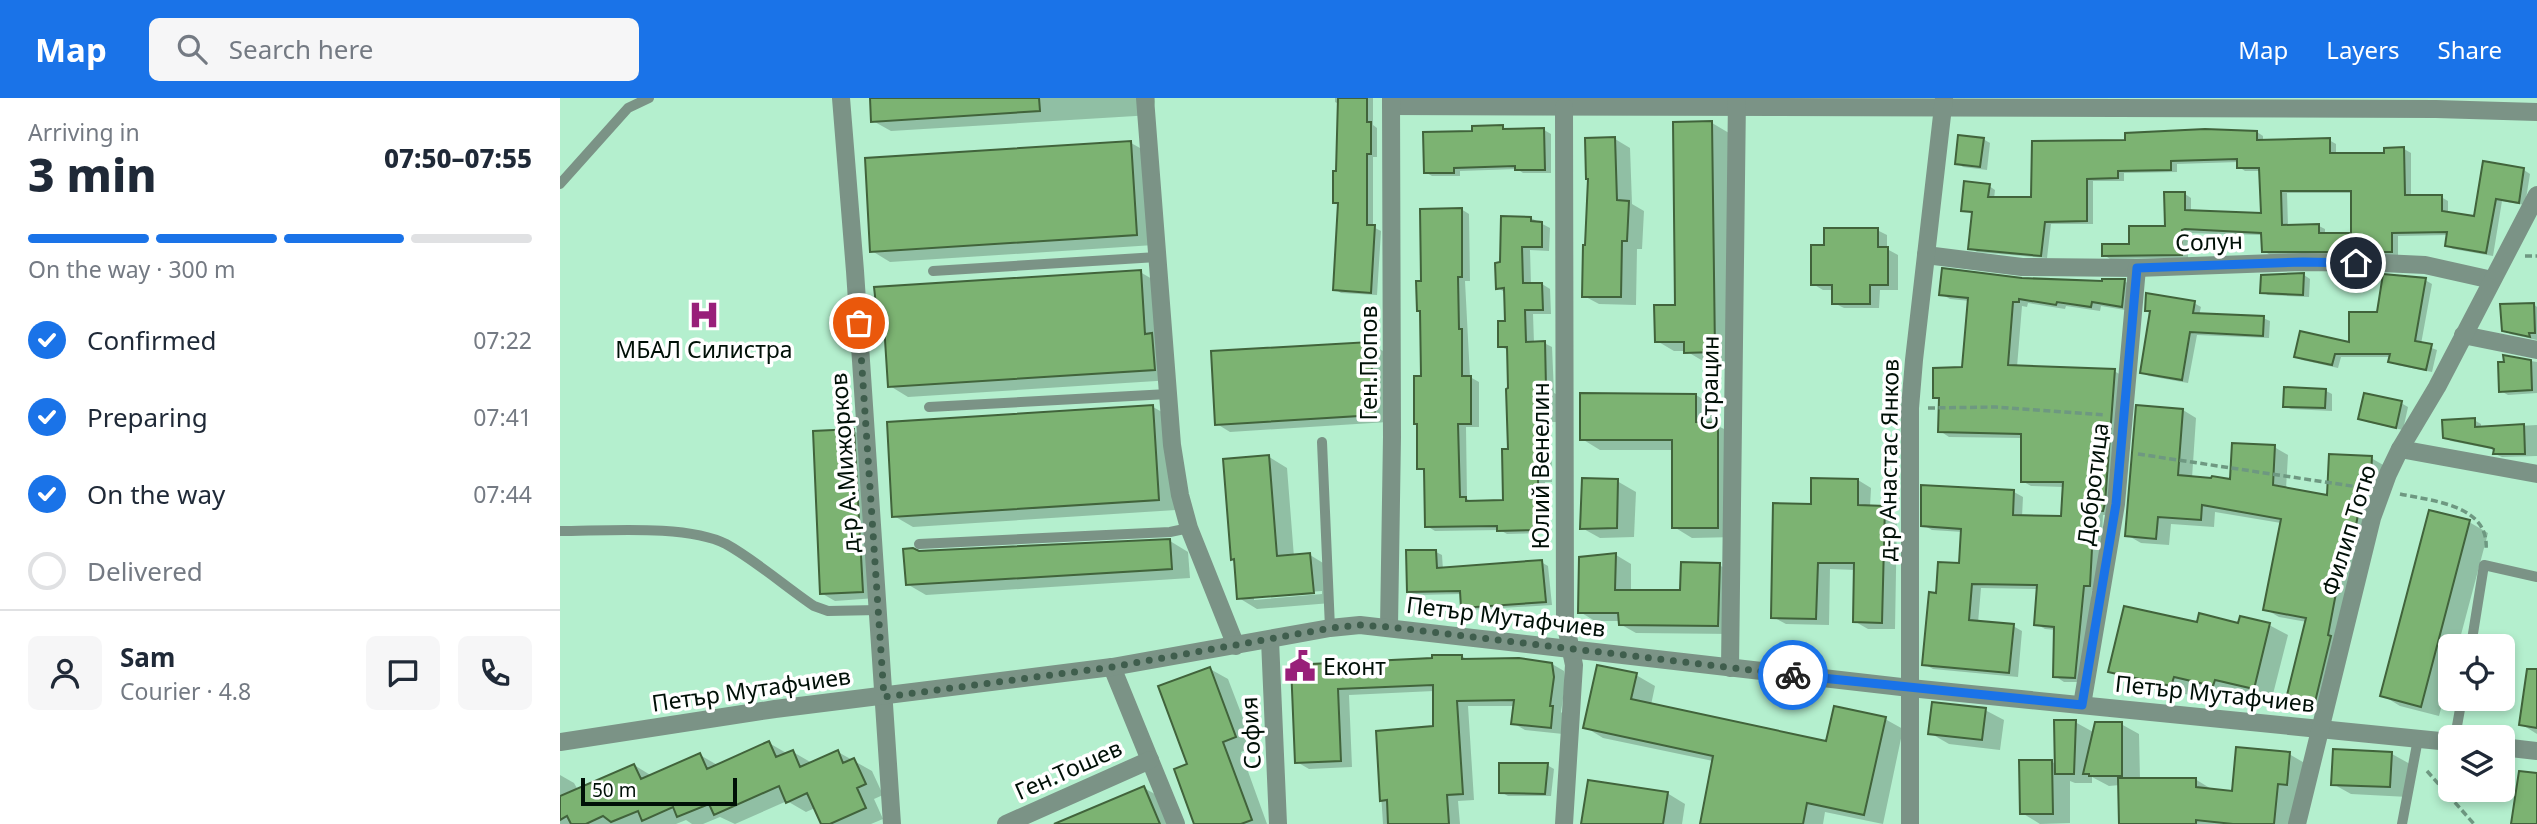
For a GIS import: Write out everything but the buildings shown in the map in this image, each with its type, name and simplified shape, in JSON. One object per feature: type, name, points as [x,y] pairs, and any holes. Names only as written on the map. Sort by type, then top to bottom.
[{"type":"street","name":"д-р А.Мижорков","points":[[841,98],[892,824]]},
{"type":"street","points":[[1145,98],[1172,445],[1180,495],[1189,528],[1236,646]]},
{"type":"street","points":[[1391,102],[1564,107],[1737,103],[1944,103],[2537,112]]},
{"type":"street","name":"Ген.Попов","points":[[1389,627],[1392,437],[1391,102]]},
{"type":"street","name":"Страцин","points":[[1730,668],[1737,103]]},
{"type":"street","name":"д-р Анастас Янков","points":[[1909,824],[1910,408],[1944,103]]},
{"type":"street","name":"Юлий Венелин","points":[[1564,107],[1565,622],[1574,665],[1564,824]]},
{"type":"street","name":"Филип Тотю","points":[[2297,824],[2381,490],[2400,449],[2437,387],[2537,195]]},
{"type":"street","name":"Солун","points":[[1926,255],[2022,267],[2137,268],[2303,262],[2382,263],[2425,265],[2492,280]]},
{"type":"street","name":"Добротица","points":[[2082,705],[2116,504],[2137,268]]},
{"type":"street","points":[[2463,335],[2537,350]]},
{"type":"street","points":[[2400,449],[2537,474]]},
{"type":"street","name":"Петър Мутафчиев","points":[[560,743],[775,709],[1112,667],[1360,625],[1910,688],[2438,741]]},
{"type":"street","name":"София","points":[[1270,640],[1278,824]]},
{"type":"street","points":[[1112,667],[1176,824]]},
{"type":"street","points":[[2515,748],[2537,751]]},
{"type":"street","name":"Ген.Тошев","points":[[1006,824],[1150,760]]},
{"type":"lane","points":[[560,184],[628,108],[649,98]]},
{"type":"lane","points":[[933,271],[1157,257]]},
{"type":"lane","points":[[929,407],[1168,394]]},
{"type":"lane","points":[[1322,442],[1331,628]]},
{"type":"lane","points":[[919,544],[1170,532],[1189,528]]},
{"type":"lane","points":[[560,531],[666,532],[696,535],[724,544],[814,606],[828,611],[878,610]]},
{"type":"lane","points":[[2473,634],[2484,565],[2537,577]]},
{"type":"lane","points":[[2402,824],[2418,739]]},
{"type":"path","points":[[1910,408],[1996,407],[2125,416]]},
{"type":"path","points":[[2122,452],[2381,490],[2448,504],[2469,512],[2480,524],[2486,541],[2484,565]]},
{"type":"path","points":[[2415,757],[2474,824]]},
{"type":"way so far","points":[[859,323],[884,697],[1112,667],[1360,625],[1793,675]]},
{"type":"place","name":"МБАЛ Силистра","points":[[704,315]]},
{"type":"place","name":"Еконт","points":[[1300,666]]},
{"type":"route","points":[[1793,675],[2082,705],[2116,504],[2137,268],[2303,262],[2356,263]]}]
